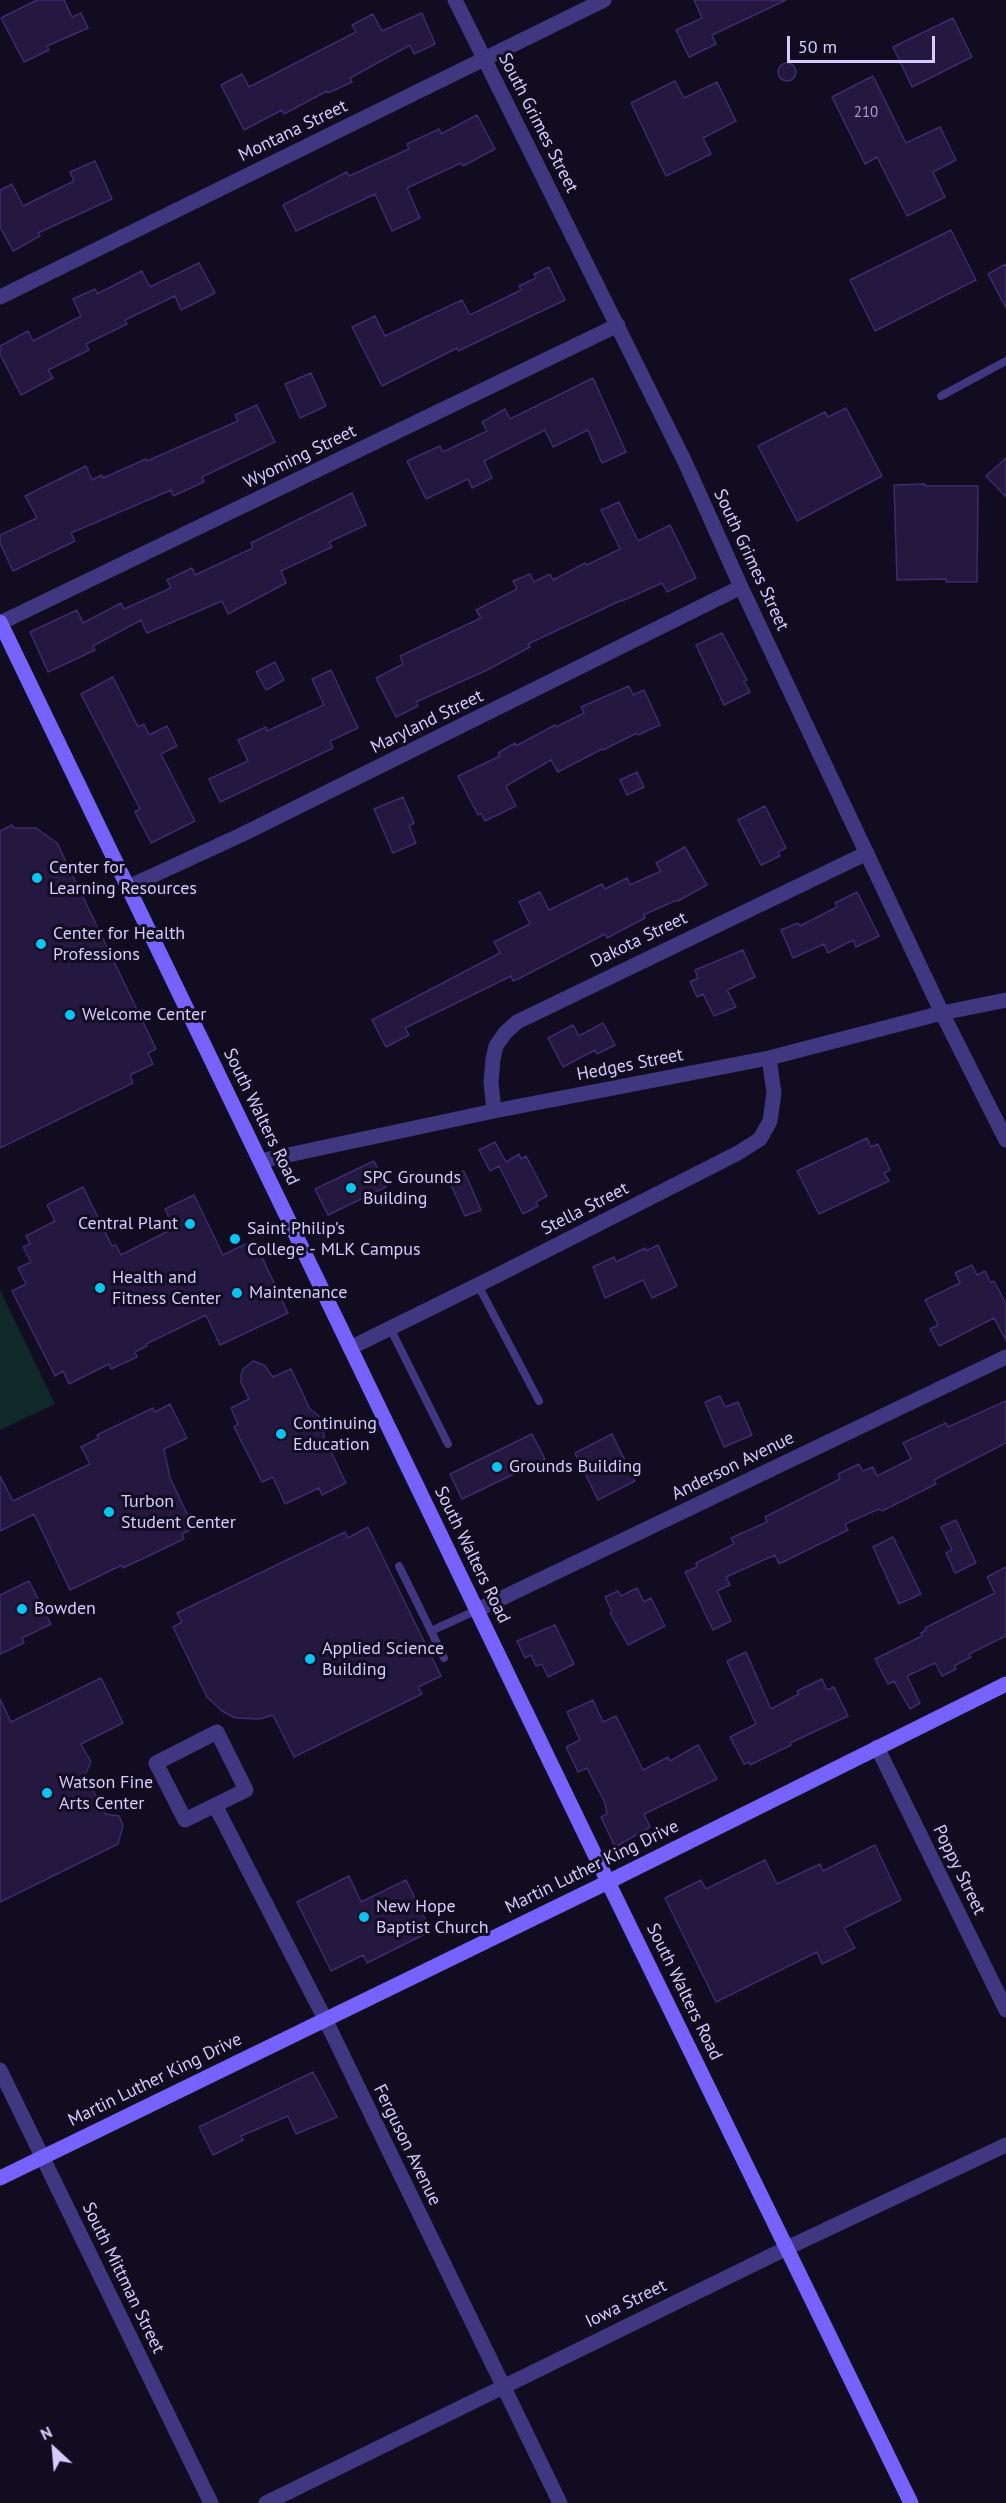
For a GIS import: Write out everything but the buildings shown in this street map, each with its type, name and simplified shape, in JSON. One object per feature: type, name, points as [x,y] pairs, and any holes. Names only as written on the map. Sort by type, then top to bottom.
[{"type":"main road","name":"South Walters Road","points":[[0,623],[608,1882],[911,2503]]},
{"type":"main road","name":"Martin Luther King Drive","points":[[0,2178],[608,1882],[1006,1684]]},
{"type":"street","name":"South Grimes Street","points":[[455,0],[685,462],[741,587],[942,1013],[1006,1140]]},
{"type":"street","name":"Montana Street","points":[[0,297],[604,0]]},
{"type":"street","name":"Wyoming Street","points":[[0,623],[618,325]]},
{"type":"street","name":"Maryland Street","points":[[128,887],[242,835],[741,587]]},
{"type":"street","name":"Dakota Street","points":[[494,1112],[491,1082],[494,1052],[505,1033],[517,1022],[867,853]]},
{"type":"street","name":"Hedges Street","points":[[260,1161],[769,1058],[942,1013],[1006,1000]]},
{"type":"street","name":"Stella Street","points":[[350,1348],[478,1285],[760,1139],[770,1120],[774,1093],[769,1058]]},
{"type":"street","name":"Anderson Avenue","points":[[477,1610],[1006,1357]]},
{"type":"street","points":[[217,1732],[246,1790],[215,1805],[185,1820],[156,1763],[217,1732]]},
{"type":"street","name":"Poppy Street","points":[[877,1747],[1006,2010]]},
{"type":"street","name":"Ferguson Avenue","points":[[215,1805],[325,2019],[560,2503]]},
{"type":"street","name":"South Mittman Street","points":[[0,2070],[210,2503]]},
{"type":"street","name":"Iowa Street","points":[[266,2503],[787,2248],[1006,2145]]},
{"type":"lane","points":[[941,396],[1006,361]]},
{"type":"lane","points":[[478,1285],[539,1401]]},
{"type":"lane","points":[[390,1328],[448,1444]]},
{"type":"lane","points":[[399,1566],[444,1658]]},
{"type":"lane","points":[[431,1631],[477,1610]]},
{"type":"green space","points":[[0,1290],[55,1404],[0,1430]]},
{"type":"place","name":"Center for Learning Resources","points":[[37,878]]},
{"type":"place","name":"Center for Health Professions","points":[[41,944]]},
{"type":"place","name":"Welcome Center","points":[[70,1015]]},
{"type":"place","name":"SPC Grounds Building","points":[[351,1188]]},
{"type":"place","name":"Central Plant","points":[[190,1224]]},
{"type":"place","name":"Saint Philip's College - MLK Campus","points":[[235,1239]]},
{"type":"place","name":"Health and Fitness Center","points":[[100,1288]]},
{"type":"place","name":"Maintenance","points":[[237,1293]]},
{"type":"place","name":"Continuing Education","points":[[281,1434]]},
{"type":"place","name":"Grounds Building","points":[[497,1467]]},
{"type":"place","name":"Turbon Student Center","points":[[109,1512]]},
{"type":"place","name":"Bowden","points":[[22,1609]]},
{"type":"place","name":"Applied Science Building","points":[[310,1659]]},
{"type":"place","name":"Watson Fine Arts Center","points":[[47,1793]]},
{"type":"place","name":"New Hope Baptist Church","points":[[364,1917]]}]
